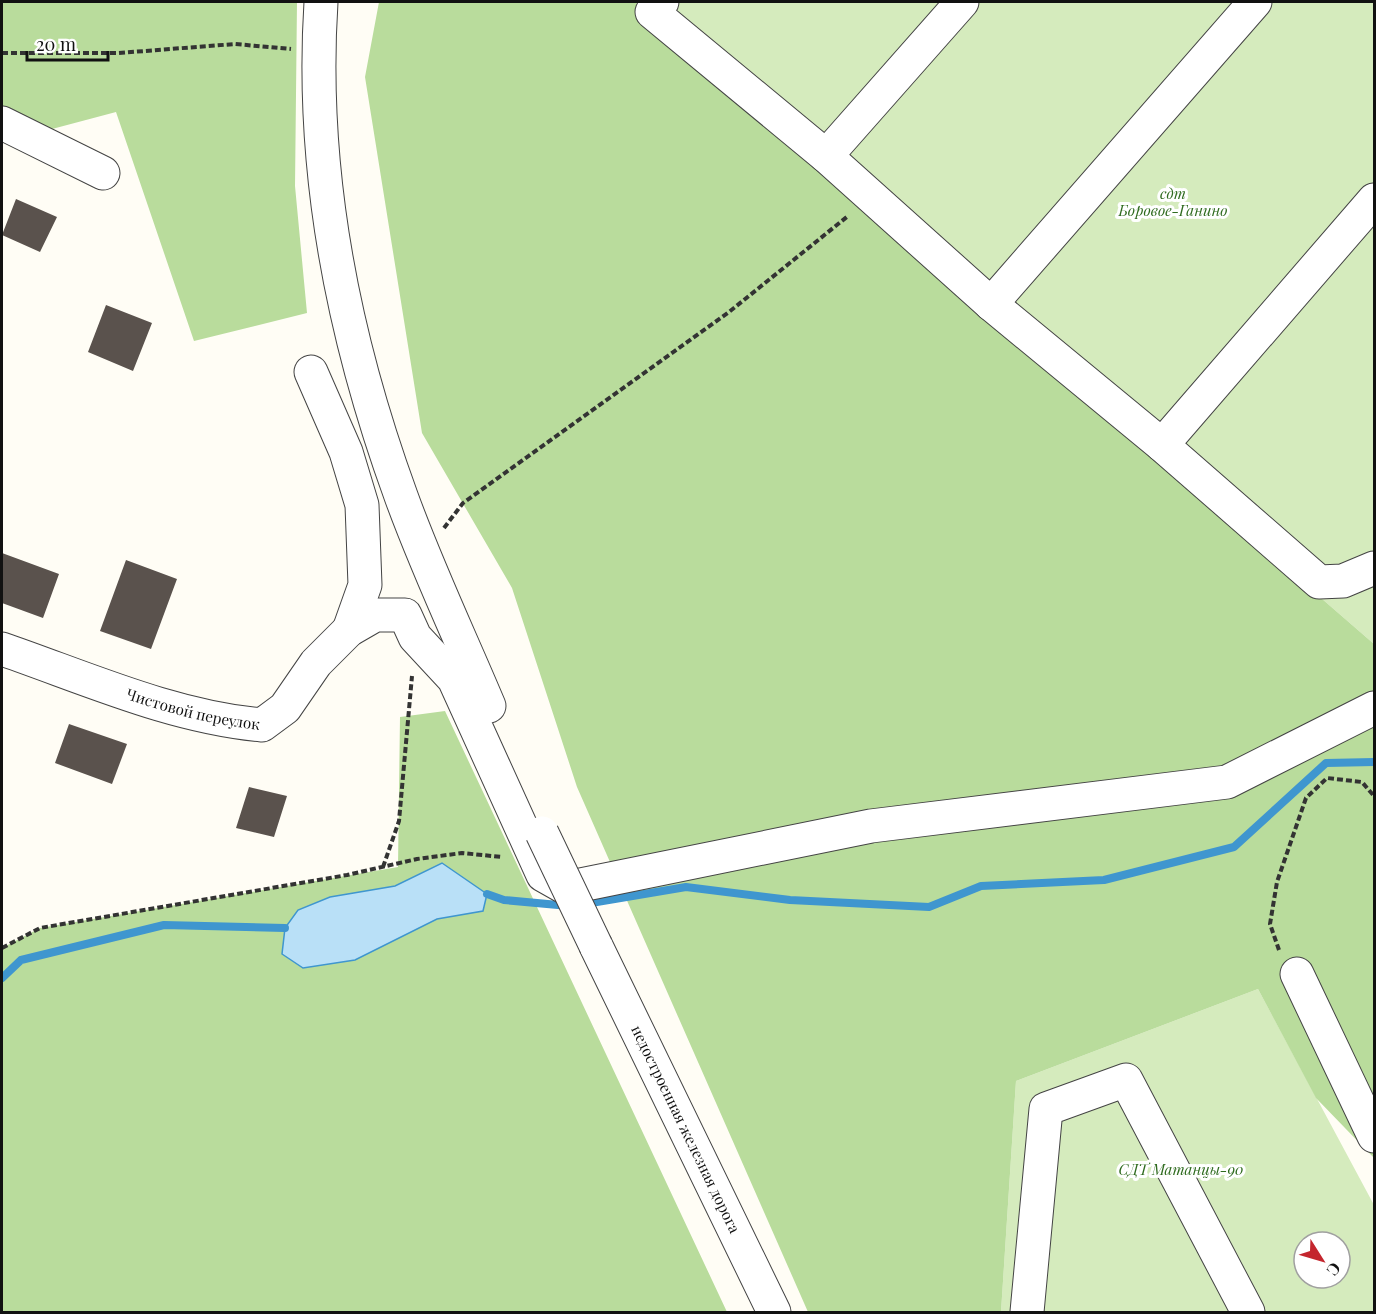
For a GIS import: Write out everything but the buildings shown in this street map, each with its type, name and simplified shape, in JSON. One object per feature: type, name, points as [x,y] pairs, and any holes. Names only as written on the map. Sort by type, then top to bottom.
[{"type":"street","points":[[321,2],[318,51],[320,119],[330,237],[340,289],[373,411],[402,499],[539,846],[543,875],[566,888],[871,826],[1227,782],[1374,708]]},
{"type":"street","points":[[662,2],[652,12],[826,156],[991,304],[1162,445],[1319,582],[1343,581],[1374,568]]},
{"type":"street","points":[[826,156],[962,2]]},
{"type":"street","points":[[991,304],[1255,2]]},
{"type":"street","points":[[2,123],[103,173]]},
{"type":"street","points":[[1162,445],[1374,200]]},
{"type":"street","points":[[311,372],[346,452],[362,505],[365,585],[349,630]]},
{"type":"street","points":[[1343,581],[1374,545]]},
{"type":"street","points":[[349,630],[375,615],[405,615],[415,637],[454,679],[539,846]]},
{"type":"street","name":"Чистовой переулок","points":[[2,650],[176,709],[231,722],[262,725],[285,708],[316,663],[349,630]]},
{"type":"street","name":"недостроенная железная дорога","points":[[539,846],[596,946],[774,1312]]},
{"type":"street","points":[[1297,974],[1374,1136]]},
{"type":"street","points":[[1026,1312],[1046,1109],[1126,1080],[1248,1312]]},
{"type":"path","points":[[2,53],[119,53],[235,44],[318,51]]},
{"type":"path","points":[[425,554],[463,503],[729,312],[871,197]]},
{"type":"path","points":[[383,867],[399,821],[415,637]]},
{"type":"path","points":[[1297,974],[1285,962],[1270,924],[1276,882],[1306,798],[1328,778],[1362,782],[1374,796]]},
{"type":"path","points":[[2,948],[40,928],[462,853],[539,846]]},
{"type":"green space","points":[[2,2],[297,2],[295,186],[307,313],[194,341],[116,112],[37,133],[2,117]]},
{"type":"green space","points":[[379,2],[647,2],[642,8],[1374,644],[1374,1158],[1316,1098],[1258,989],[1016,1081],[1001,1312],[808,1312],[577,787],[512,588],[422,433],[365,77]]},
{"type":"green space","name":"сдт Боровое-Ганино","points":[[647,2],[1374,2],[1374,644],[641,8]]},
{"type":"green space","points":[[445,711],[727,1312],[2,1312],[2,948],[40,928],[398,867],[400,717]]},
{"type":"green space","name":"СДТ Матанцы-90","points":[[1258,989],[1374,1205],[1374,1312],[1001,1312],[1016,1081]]},
{"type":"water","points":[[442,863],[487,894],[483,911],[437,919],[355,960],[303,968],[282,954],[285,928],[298,910],[330,897],[395,886]]},
{"type":"waterway","points":[[585,904],[686,887],[790,900],[929,907],[981,886],[1104,880],[1234,847],[1326,763],[1374,762]]},
{"type":"waterway","points":[[487,894],[504,900],[569,906]]},
{"type":"waterway","points":[[2,978],[21,960],[164,925],[285,928]]}]
